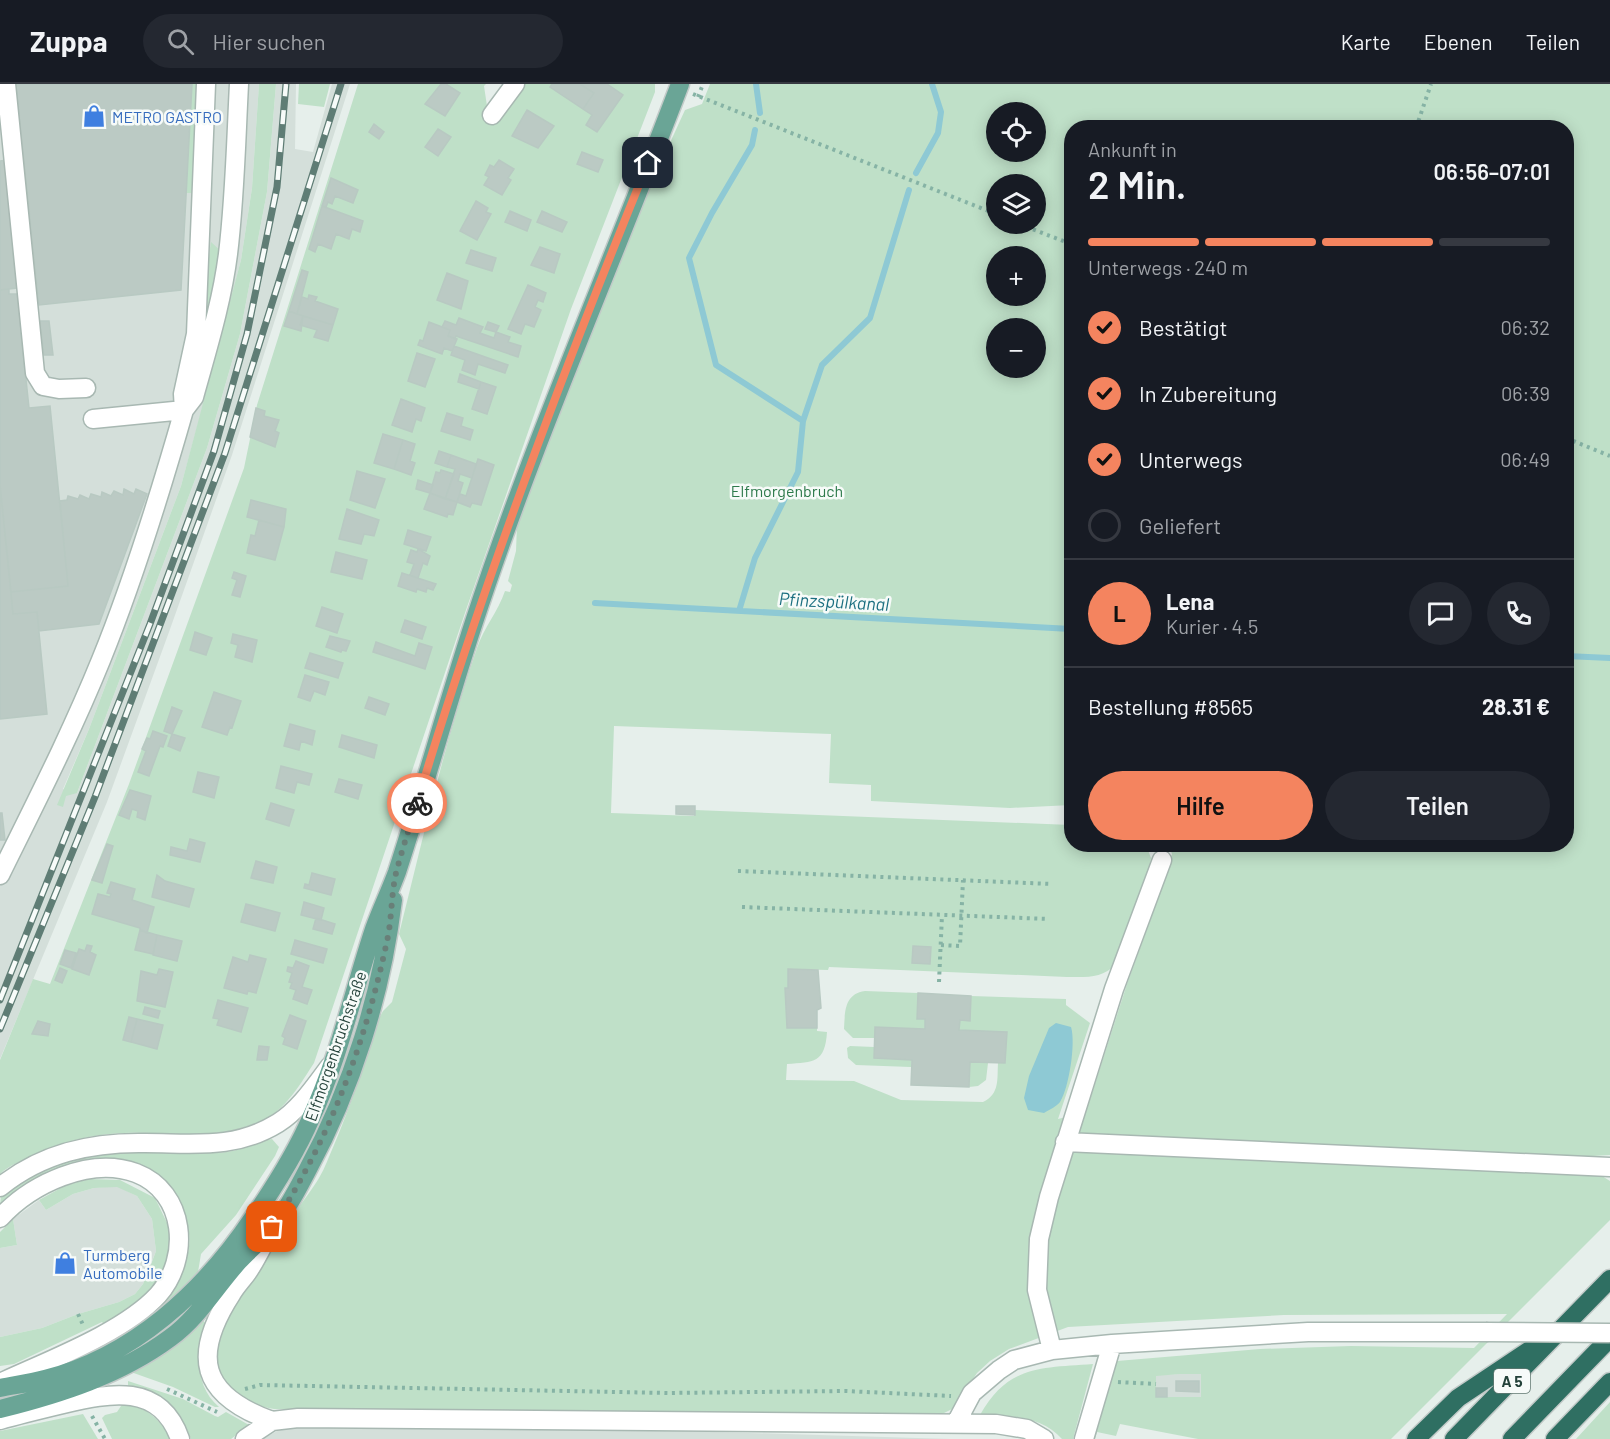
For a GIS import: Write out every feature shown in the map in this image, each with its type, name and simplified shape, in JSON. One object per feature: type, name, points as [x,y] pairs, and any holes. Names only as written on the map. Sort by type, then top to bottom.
[{"type":"highway","name":"A 5","points":[[1454,1439],[1570,1323],[1610,1279]]},
{"type":"highway","points":[[1416,1439],[1458,1398],[1570,1323]]},
{"type":"highway","name":"A 5","points":[[1512,1439],[1610,1338]]},
{"type":"highway","points":[[1556,1439],[1610,1382]]},
{"type":"main road","name":"Elfmorgenbruchstraße","points":[[0,1386],[46,1379],[113,1352],[144,1333],[196,1289],[251,1221],[282,1175],[312,1118],[332,1065],[374,929],[396,874],[448,700],[487,583],[553,402],[680,86]]},
{"type":"main road","name":"Elfmorgenbruchstraße","points":[[0,1409],[40,1399],[87,1383],[163,1343],[213,1296],[239,1261],[272,1227],[296,1192],[319,1148],[350,1076],[388,938],[396,874]]},
{"type":"lane","points":[[6,84],[35,373],[43,386],[59,389],[86,388]]},
{"type":"lane","points":[[0,875],[73,726],[101,660],[153,517],[184,410],[183,393],[196,334],[206,84]]},
{"type":"lane","points":[[93,419],[184,410],[194,397],[219,302],[226,264],[234,192],[239,84]]},
{"type":"lane","points":[[492,115],[514,84]]},
{"type":"lane","points":[[1052,1350],[1037,1290],[1039,1239],[1048,1197],[1113,989],[1162,860]]},
{"type":"lane","points":[[0,1187],[31,1165],[83,1146],[143,1142],[222,1143],[255,1136],[280,1122],[293,1111],[332,1065]]},
{"type":"lane","points":[[1065,1142],[1610,1167]]},
{"type":"lane","points":[[0,1218],[23,1198],[48,1183],[89,1169],[120,1170],[136,1174],[162,1192],[178,1223],[181,1240],[171,1277],[147,1305],[60,1357],[0,1386]]},
{"type":"lane","points":[[272,1227],[250,1269],[221,1311],[207,1347],[210,1375],[217,1389],[231,1402],[251,1414],[272,1421],[298,1418],[956,1423],[1011,1425],[1027,1429],[1044,1439]]},
{"type":"lane","points":[[956,1423],[972,1394],[999,1370],[1014,1360],[1052,1350],[1308,1332],[1610,1334]]},
{"type":"lane","points":[[1084,1439],[1112,1344]]},
{"type":"lane","points":[[0,1419],[120,1393],[141,1398],[164,1410],[175,1424],[180,1439]]},
{"type":"lane","points":[[245,1439],[272,1421]]},
{"type":"path","points":[[698,97],[703,84]]},
{"type":"path","points":[[1419,120],[1431,84]]},
{"type":"path","points":[[680,86],[698,97],[986,210]]},
{"type":"path","points":[[1045,234],[1064,241]]},
{"type":"path","points":[[1574,441],[1610,456]]},
{"type":"path","points":[[738,871],[1052,884]]},
{"type":"path","points":[[940,945],[960,946],[963,880]]},
{"type":"path","points":[[742,907],[1049,920]]},
{"type":"path","points":[[939,982],[942,915]]},
{"type":"path","points":[[1101,1381],[1156,1384]]},
{"type":"path","points":[[162,1387],[219,1413],[245,1389],[260,1385],[668,1394],[846,1391],[951,1396],[972,1394]]},
{"type":"path","points":[[90,1409],[105,1439]]},
{"type":"shaded area","points":[[0,84],[259,84],[252,188],[241,260],[223,332],[181,486],[89,729],[63,789],[77,793],[207,448],[240,334],[267,192],[276,84],[296,84],[295,149],[313,152],[332,84],[350,84],[232,455],[169,632],[107,802],[0,1059]]},
{"type":"shaded area","points":[[117,1186],[137,1196],[152,1219],[156,1251],[143,1284],[135,1294],[119,1302],[42,1328],[0,1337],[0,1248],[17,1245],[13,1219],[39,1200],[46,1210],[73,1194],[94,1188]]},
{"type":"shaded area","points":[[1201,1374],[1201,1397],[1156,1397],[1156,1375]]},
{"type":"shaded area","points":[[285,1427],[616,1429],[950,1439],[262,1439]]},
{"type":"green space","points":[[192,84],[197,84],[193,193],[185,193]]},
{"type":"green space","points":[[259,84],[276,84],[267,192],[240,334],[207,448],[77,793],[66,796],[63,807],[57,805],[89,729],[181,486],[241,260],[252,188]]},
{"type":"green space","points":[[299,84],[330,84],[324,107],[298,104]]},
{"type":"green space","points":[[358,84],[486,84],[484,86],[487,106],[484,110],[497,119],[525,84],[655,84],[655,92],[571,309],[466,610],[314,1063],[294,1093],[275,1113],[249,1126],[214,1133],[124,1133],[90,1137],[46,1150],[12,1165],[0,1174],[0,1060],[33,979],[50,984],[129,784],[244,468],[257,405]]},
{"type":"green space","name":"Elfmorgenbruch","points":[[710,84],[1610,84],[1610,1155],[1575,1157],[1507,1154],[1504,1172],[1590,1173],[1602,1176],[1610,1181],[1610,1220],[1391,1439],[1198,1439],[1120,1424],[1116,1436],[1097,1432],[1095,1439],[1091,1439],[1113,1362],[1260,1349],[1351,1346],[1474,1348],[1507,1314],[1284,1315],[1068,1327],[1009,1349],[990,1361],[977,1373],[954,1408],[942,1414],[274,1409],[257,1405],[242,1397],[233,1390],[219,1369],[218,1344],[228,1314],[245,1283],[321,1174],[352,1100],[376,1024],[383,1011],[392,1002],[406,949],[399,934],[455,718],[483,633],[505,591],[510,592],[512,585],[508,581],[516,551],[517,525],[546,441],[630,230],[685,110],[702,104]],"holes":[[[1201,1374],[1201,1397],[1156,1397],[1156,1376]]]},
{"type":"green space","points":[[211,242],[223,253],[202,346],[203,298]]},
{"type":"green space","points":[[865,991],[918,993],[918,1019],[925,1019],[925,1029],[875,1027],[875,1038],[853,1038],[844,1029],[847,1005],[853,996]]},
{"type":"green space","points":[[352,1031],[343,1064],[317,1129],[304,1156],[263,1224],[187,1316],[123,1361],[120,1355],[238,1248]]},
{"type":"green space","points":[[850,1046],[874,1047],[874,1058],[912,1060],[911,1067],[856,1065],[848,1058],[847,1048]]},
{"type":"green space","points":[[970,1062],[988,1063],[986,1080],[978,1086],[969,1087]]},
{"type":"green space","points":[[272,1139],[279,1147],[275,1156],[236,1215],[201,1254],[197,1278],[167,1310],[114,1344],[111,1337],[177,1283],[185,1265],[189,1250],[189,1236],[187,1224],[175,1200],[153,1174],[48,1173],[31,1182],[0,1206],[1,1196],[39,1174],[73,1160],[130,1151],[227,1152]]},
{"type":"green space","points":[[90,1179],[120,1180],[155,1198],[170,1229],[171,1249],[167,1270],[155,1288],[106,1327],[102,1322],[14,1364],[0,1366],[0,1337],[42,1328],[119,1302],[135,1294],[143,1284],[156,1251],[152,1219],[137,1196],[117,1187],[94,1188],[73,1194],[46,1210],[39,1200],[68,1184]]},
{"type":"green space","points":[[13,1219],[17,1245],[0,1248],[0,1232]]},
{"type":"green space","points":[[203,1320],[205,1323],[199,1357],[201,1379],[211,1399],[219,1407],[128,1371]]},
{"type":"green space","points":[[1093,1364],[1073,1439],[1062,1439],[1044,1425],[1024,1418],[980,1415],[1002,1386],[1014,1378],[1042,1369]]},
{"type":"green space","points":[[128,1381],[183,1399],[218,1417],[226,1412],[249,1425],[231,1439],[191,1439],[181,1418],[167,1403],[150,1392],[128,1387]]},
{"type":"green space","points":[[1610,1402],[1610,1439],[1576,1439]]},
{"type":"green space","points":[[123,1403],[138,1407],[157,1419],[170,1439],[112,1439],[102,1418],[117,1412]]},
{"type":"green space","points":[[83,1414],[98,1439],[0,1439],[0,1431]]},
{"type":"water","points":[[1056,1023],[1071,1027],[1072,1054],[1066,1087],[1060,1102],[1053,1108],[1044,1113],[1028,1110],[1024,1098],[1029,1076],[1049,1028]]},
{"type":"building","points":[[16,84],[192,84],[181,290],[39,305]]},
{"type":"building","points":[[441,84],[446,84],[460,93],[445,116],[425,104]]},
{"type":"building","points":[[552,84],[580,84],[594,93],[583,109],[550,87]]},
{"type":"building","points":[[580,84],[607,84],[623,95],[597,132],[586,125],[592,115],[583,109],[594,93]]},
{"type":"building","points":[[527,110],[554,126],[538,148],[512,136]]},
{"type":"building","points":[[374,124],[384,132],[379,139],[369,132]]},
{"type":"building","points":[[438,129],[451,137],[438,156],[425,147]]},
{"type":"building","points":[[582,152],[603,160],[598,172],[577,164]]},
{"type":"building","points":[[13,159],[26,287],[0,290],[0,161]]},
{"type":"building","points":[[499,160],[514,169],[508,178],[511,180],[502,195],[484,185],[489,177],[485,175],[490,165],[494,167]]},
{"type":"building","points":[[331,178],[358,190],[353,203],[335,196],[332,204],[328,202],[326,207],[322,206]]},
{"type":"building","points":[[476,201],[488,208],[486,212],[491,214],[477,240],[460,231]]},
{"type":"building","points":[[322,206],[363,221],[360,232],[352,229],[349,239],[336,234],[331,249],[318,244],[315,252],[309,249]]},
{"type":"building","points":[[510,211],[531,220],[527,231],[505,222]]},
{"type":"building","points":[[542,211],[567,222],[562,232],[537,222]]},
{"type":"building","points":[[540,247],[560,254],[554,273],[531,265]]},
{"type":"building","points":[[471,250],[496,258],[492,271],[466,263]]},
{"type":"building","points":[[302,270],[308,272],[297,314],[289,311]]},
{"type":"building","points":[[447,273],[468,281],[461,309],[437,300]]},
{"type":"building","points":[[528,285],[546,293],[543,302],[538,300],[535,307],[541,310],[534,327],[525,324],[521,334],[508,329]]},
{"type":"building","points":[[9,289],[9,294],[17,294],[29,408],[50,406],[68,586],[11,592],[0,484],[0,290]]},
{"type":"building","points":[[309,295],[317,297],[315,301],[338,309],[333,325],[297,314],[302,297],[308,299]]},
{"type":"building","points":[[289,311],[303,316],[301,331],[284,326]]},
{"type":"building","points":[[303,316],[333,325],[328,341],[314,337],[317,330],[300,325]]},
{"type":"building","points":[[459,318],[483,327],[480,333],[494,338],[496,332],[510,337],[508,342],[521,346],[518,357],[456,336],[455,339],[448,336],[450,330],[442,327],[445,321],[456,325]]},
{"type":"building","points":[[40,321],[49,321],[53,355],[44,355]]},
{"type":"building","points":[[429,322],[450,330],[448,336],[457,339],[452,351],[444,348],[442,354],[418,345],[420,340],[423,341]]},
{"type":"building","points":[[488,322],[499,326],[496,332],[485,329]]},
{"type":"building","points":[[454,346],[508,365],[505,373],[478,364],[475,375],[462,370],[465,360],[451,355]]},
{"type":"building","points":[[417,353],[435,359],[425,387],[408,381]]},
{"type":"building","points":[[460,374],[481,382],[479,389],[458,382]]},
{"type":"building","points":[[481,382],[496,387],[487,414],[472,409]]},
{"type":"building","points":[[401,399],[425,408],[421,421],[416,419],[412,432],[392,425]]},
{"type":"building","points":[[256,408],[265,411],[264,416],[279,420],[275,431],[279,433],[275,447],[250,437]]},
{"type":"building","points":[[447,413],[463,418],[461,426],[473,430],[470,440],[441,431]]},
{"type":"building","points":[[383,434],[403,440],[394,469],[374,463]]},
{"type":"building","points":[[403,440],[415,444],[410,461],[415,463],[411,475],[394,469]]},
{"type":"building","points":[[439,451],[451,455],[447,467],[435,463]]},
{"type":"building","points":[[451,455],[476,464],[472,478],[460,474],[458,481],[463,483],[457,502],[445,499],[455,469],[447,467]]},
{"type":"building","points":[[478,459],[494,465],[481,505],[472,503],[470,507],[457,502],[460,494],[466,496]]},
{"type":"building","points":[[441,470],[454,474],[445,499],[430,493],[436,472],[440,473]]},
{"type":"building","points":[[357,471],[385,479],[375,508],[350,500]]},
{"type":"building","points":[[418,480],[433,485],[430,493],[416,489]]},
{"type":"building","points":[[0,485],[13,614],[37,612],[47,714],[0,719]]},
{"type":"building","points":[[124,489],[134,494],[136,489],[147,494],[99,624],[39,631],[37,612],[13,614],[11,592],[68,586],[60,501],[67,500],[68,496],[78,499],[80,495],[89,499],[91,494],[101,497],[102,492],[111,496],[114,491],[123,495]]},
{"type":"building","points":[[430,493],[457,502],[453,515],[448,514],[447,517],[424,509]]},
{"type":"building","points":[[251,500],[286,509],[284,527],[247,517]]},
{"type":"building","points":[[347,509],[379,520],[374,536],[364,534],[361,544],[339,539]]},
{"type":"building","points":[[259,520],[284,527],[275,560],[247,553],[251,535],[255,536]]},
{"type":"building","points":[[408,530],[431,537],[426,551],[404,544]]},
{"type":"building","points":[[418,549],[430,556],[427,565],[423,563],[418,578],[410,575],[414,564],[407,562],[411,550],[417,552]]},
{"type":"building","points":[[336,552],[367,560],[362,579],[331,572]]},
{"type":"building","points":[[234,572],[246,576],[240,597],[232,595],[237,580],[232,578]]},
{"type":"building","points":[[402,573],[436,584],[433,590],[427,588],[426,592],[417,589],[416,592],[398,586]]},
{"type":"building","points":[[322,607],[343,614],[337,633],[316,626]]},
{"type":"building","points":[[405,620],[426,627],[422,639],[401,632]]},
{"type":"building","points":[[195,632],[212,638],[206,655],[190,650]]},
{"type":"building","points":[[233,634],[257,640],[252,662],[235,657],[238,645],[231,643]]},
{"type":"building","points":[[330,636],[350,641],[346,651],[341,652],[326,647]]},
{"type":"building","points":[[376,642],[415,656],[419,643],[432,647],[425,669],[373,652]]},
{"type":"building","points":[[310,653],[343,663],[338,678],[305,668]]},
{"type":"building","points":[[305,675],[329,682],[325,695],[314,691],[310,701],[298,697]]},
{"type":"building","points":[[214,692],[241,701],[232,728],[230,727],[227,735],[202,727]]},
{"type":"building","points":[[369,697],[389,704],[385,715],[365,708]]},
{"type":"building","points":[[172,707],[182,711],[172,734],[164,731]]},
{"type":"building","points":[[290,724],[315,731],[312,745],[301,741],[299,750],[284,746]]},
{"type":"building","points":[[153,731],[167,736],[163,747],[160,746],[149,776],[138,772],[146,751],[142,749]]},
{"type":"building","points":[[172,734],[185,738],[180,751],[168,746]]},
{"type":"building","points":[[342,735],[377,745],[374,758],[339,747]]},
{"type":"building","points":[[281,766],[312,774],[309,785],[297,782],[294,793],[276,788]]},
{"type":"building","points":[[198,772],[219,777],[214,798],[193,792]]},
{"type":"building","points":[[339,779],[362,785],[358,799],[335,792]]},
{"type":"building","points":[[130,790],[151,796],[145,820],[137,817],[138,811],[132,809],[129,819],[119,815]]},
{"type":"building","points":[[271,803],[294,810],[289,826],[266,819]]},
{"type":"building","points":[[676,806],[695,806],[695,815],[676,814]]},
{"type":"building","points":[[0,813],[2,813],[5,840],[0,840]]},
{"type":"building","points":[[190,839],[205,843],[200,862],[170,855],[171,847],[187,851]]},
{"type":"building","points":[[107,844],[113,846],[102,883],[92,880]]},
{"type":"building","points":[[256,861],[277,867],[273,883],[251,878]]},
{"type":"building","points":[[312,873],[335,879],[331,895],[304,888],[305,884],[309,885]]},
{"type":"building","points":[[157,875],[165,881],[194,889],[189,907],[152,897]]},
{"type":"building","points":[[111,882],[135,889],[132,900],[154,907],[147,933],[140,928],[92,914],[98,894],[110,897],[111,894],[107,893]]},
{"type":"building","points":[[304,902],[324,908],[321,920],[301,915]]},
{"type":"building","points":[[246,904],[280,913],[275,931],[241,922]]},
{"type":"building","points":[[316,918],[335,924],[332,934],[313,929]]},
{"type":"building","points":[[140,930],[157,935],[153,954],[135,950]]},
{"type":"building","points":[[157,935],[182,941],[177,961],[153,955]]},
{"type":"building","points":[[295,940],[327,949],[323,963],[291,954]]},
{"type":"building","points":[[87,945],[92,946],[90,952],[96,955],[89,975],[72,969],[79,949],[85,951]]},
{"type":"building","points":[[913,946],[931,947],[930,964],[912,963]]},
{"type":"building","points":[[65,950],[76,953],[71,968],[60,964]]},
{"type":"building","points":[[250,955],[266,959],[256,993],[248,991],[247,994],[224,988],[233,957],[248,962]]},
{"type":"building","points":[[296,961],[309,966],[302,987],[312,990],[307,1004],[293,999],[296,990],[290,988],[292,973],[287,971],[288,967],[293,968]]},
{"type":"building","points":[[60,968],[67,971],[62,983],[55,980]]},
{"type":"building","points":[[159,969],[173,972],[165,1007],[137,1001],[141,971],[157,975]]},
{"type":"building","points":[[788,969],[818,970],[821,1008],[817,1010],[817,1028],[787,1028],[785,988],[788,988]]},
{"type":"building","points":[[918,993],[971,996],[970,1021],[960,1020],[959,1030],[1007,1032],[1005,1063],[970,1062],[969,1087],[911,1085],[912,1060],[874,1058],[875,1027],[925,1029],[925,1019],[917,1019]]},
{"type":"building","points":[[218,1000],[248,1008],[241,1032],[217,1025],[219,1019],[213,1018]]},
{"type":"building","points":[[145,1007],[160,1011],[158,1018],[143,1014]]},
{"type":"building","points":[[290,1015],[306,1021],[297,1049],[283,1044],[285,1038],[282,1036]]},
{"type":"building","points":[[129,1017],[137,1019],[131,1042],[123,1040]]},
{"type":"building","points":[[137,1019],[163,1025],[157,1049],[131,1042]]},
{"type":"building","points":[[38,1021],[50,1024],[48,1036],[32,1034]]},
{"type":"building","points":[[259,1046],[269,1047],[267,1060],[257,1060]]},
{"type":"building","points":[[1176,1381],[1199,1381],[1199,1392],[1176,1391]]},
{"type":"building","points":[[1156,1388],[1167,1388],[1167,1397],[1156,1397]]},
{"type":"waterway","points":[[756,84],[760,113]]},
{"type":"waterway","points":[[916,173],[938,133],[941,112],[932,84]]},
{"type":"waterway","points":[[755,130],[752,145],[712,213],[689,258],[716,365],[803,421]]},
{"type":"waterway","points":[[739,611],[755,558],[798,472],[803,421],[822,365],[870,318],[909,190]]},
{"type":"waterway","name":"Pfinzspülkanal","points":[[595,603],[1064,629]]},
{"type":"waterway","name":"Pfinzspülkanal","points":[[1574,656],[1610,658]]},
{"type":"railway","points":[[0,1000],[150,624],[214,451],[247,334],[277,187],[286,84]]},
{"type":"railway","points":[[0,1029],[95,797],[225,453],[341,84]]},
{"type":"way so far","points":[[272,1227],[296,1192],[319,1148],[350,1076],[376,987],[388,938],[396,874],[417,803]]},
{"type":"place","name":"METRO GASTRO","points":[[94,116]]},
{"type":"place","name":"Turmberg Automobile","points":[[65,1263]]},
{"type":"route","points":[[417,803],[487,583],[553,402],[648,163]]}]
